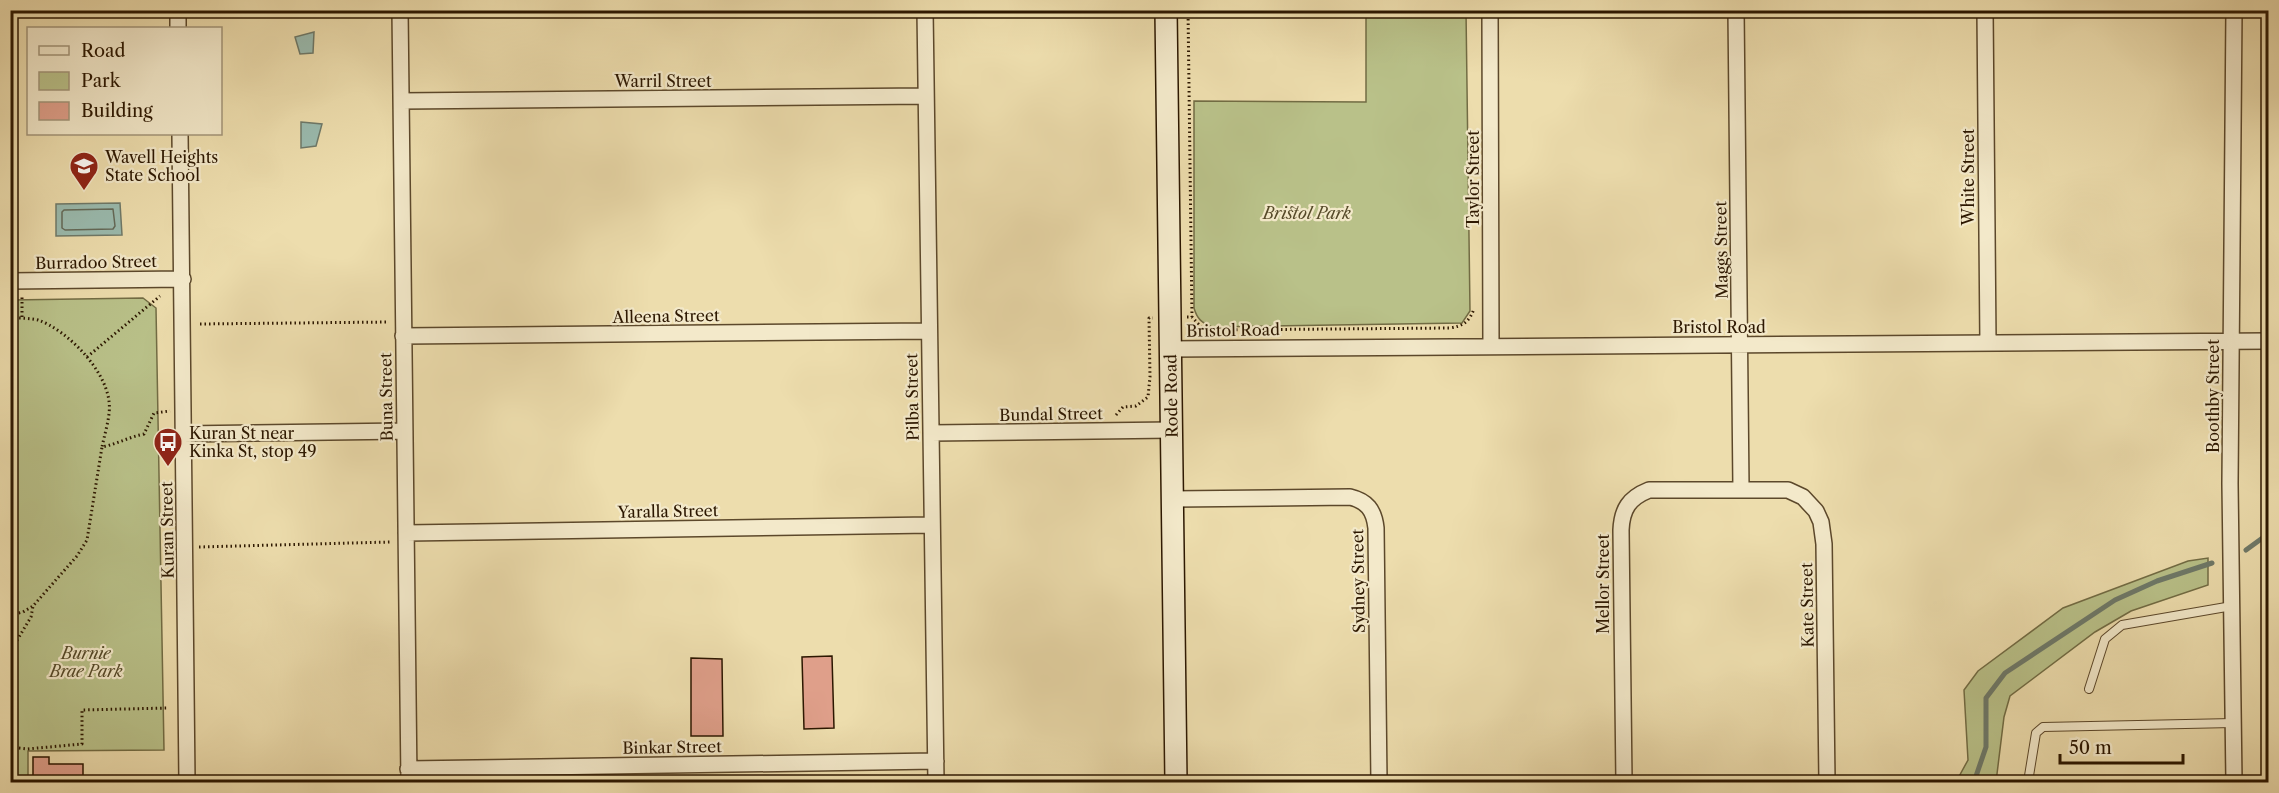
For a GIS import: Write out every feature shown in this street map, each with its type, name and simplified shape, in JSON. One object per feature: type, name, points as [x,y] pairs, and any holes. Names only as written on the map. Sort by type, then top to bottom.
[{"type":"main road","name":"Rode Road","points":[[1166,10],[1176,783]]},
{"type":"street","points":[[178,10],[178,27]]},
{"type":"street","name":"Buna Street","points":[[400,10],[408,776]]},
{"type":"street","name":"Pilba Street","points":[[925,10],[936,783]]},
{"type":"street","name":"Taylor Street","points":[[1490,10],[1491,346]]},
{"type":"street","name":"Maggs Street","points":[[1736,10],[1741,488]]},
{"type":"street","name":"White Street","points":[[1985,10],[1988,343]]},
{"type":"street","name":"Boothby Street","points":[[2234,10],[2231,342],[2234,783]]},
{"type":"street","name":"Warril Street","points":[[401,101],[926,96]]},
{"type":"street","name":"Kuran Street","points":[[180,135],[188,783]]},
{"type":"street","name":"Burradoo Street","points":[[10,281],[183,279]]},
{"type":"street","name":"Alleena Street","points":[[403,329],[930,331]]},
{"type":"street","name":"Bristol Road","points":[[1170,349],[2268,341]]},
{"type":"street","name":"Bundal Street","points":[[931,433],[1172,430]]},
{"type":"street","points":[[183,434],[405,431]]},
{"type":"street","name":"Mellor Street","points":[[1624,783],[1621,530],[1624,510],[1629,501],[1649,490],[1741,488]]},
{"type":"street","name":"Kate Street","points":[[1741,488],[1778,489],[1796,493],[1810,504],[1821,522],[1824,544],[1827,783]]},
{"type":"street","name":"Sydney Street","points":[[1173,499],[1350,497],[1364,502],[1371,508],[1376,528],[1378,783]]},
{"type":"street","name":"Yaralla Street","points":[[406,537],[931,525]]},
{"type":"street","name":"Binkar Street","points":[[408,776],[936,761]]},
{"type":"lane","points":[[2089,689],[2105,639],[2122,625],[2232,606]]},
{"type":"lane","points":[[2028,783],[2036,733],[2043,728],[2233,723]]},
{"type":"path","points":[[1188,10],[1192,317],[1202,328],[1215,330],[1450,328],[1458,327],[1468,321],[1475,304]]},
{"type":"path","points":[[21,318],[22,295]]},
{"type":"path","points":[[87,357],[160,296]]},
{"type":"path","points":[[1185,317],[1192,317]]},
{"type":"path","points":[[10,318],[35,319],[57,330],[87,357],[101,377],[110,403],[87,540],[77,556],[33,606],[23,612],[10,615]]},
{"type":"path","points":[[1101,431],[1123,407],[1136,406],[1148,397],[1149,318],[1155,318]]},
{"type":"path","points":[[200,324],[403,329]]},
{"type":"path","points":[[102,447],[144,434],[151,416],[157,412],[164,412]]},
{"type":"path","points":[[185,548],[406,537]]},
{"type":"path","points":[[10,652],[31,617],[33,606]]},
{"type":"path","points":[[10,624],[17,641]]},
{"type":"path","points":[[10,747],[27,749],[82,744],[82,710],[168,708]]},
{"type":"green space","name":"Bristol Park","points":[[1366,11],[1466,11],[1470,311],[1462,323],[1212,327],[1198,318],[1194,308],[1194,101],[1366,102]]},
{"type":"green space","name":"Burnie Brae Park","points":[[143,298],[156,308],[164,750],[28,751],[28,782],[11,782],[11,300]]},
{"type":"green space","points":[[2208,558],[2208,585],[2131,611],[2095,632],[2010,696],[2004,717],[1996,782],[1956,782],[1968,760],[1964,690],[1978,671],[2063,608],[2188,561]]},
{"type":"water","points":[[314,32],[313,53],[300,54],[295,37]]},
{"type":"water","points":[[301,122],[322,124],[316,146],[301,148]]},
{"type":"water","points":[[120,203],[122,235],[56,236],[56,204]]},
{"type":"building","points":[[832,656],[834,728],[804,729],[802,657]]},
{"type":"building","points":[[691,658],[722,659],[723,736],[691,736]]},
{"type":"building","points":[[33,757],[49,757],[49,764],[83,764],[83,783],[33,783]]},
{"type":"waterway","points":[[2246,550],[2268,534]]},
{"type":"waterway","points":[[1974,782],[1986,747],[1986,698],[2005,673],[2115,600],[2157,581],[2212,563]]},
{"type":"place","name":"Wavell Heights State School","points":[[84,192]]},
{"type":"place","name":"Kuran St near Kinka St, stop 49","points":[[168,468]]}]
